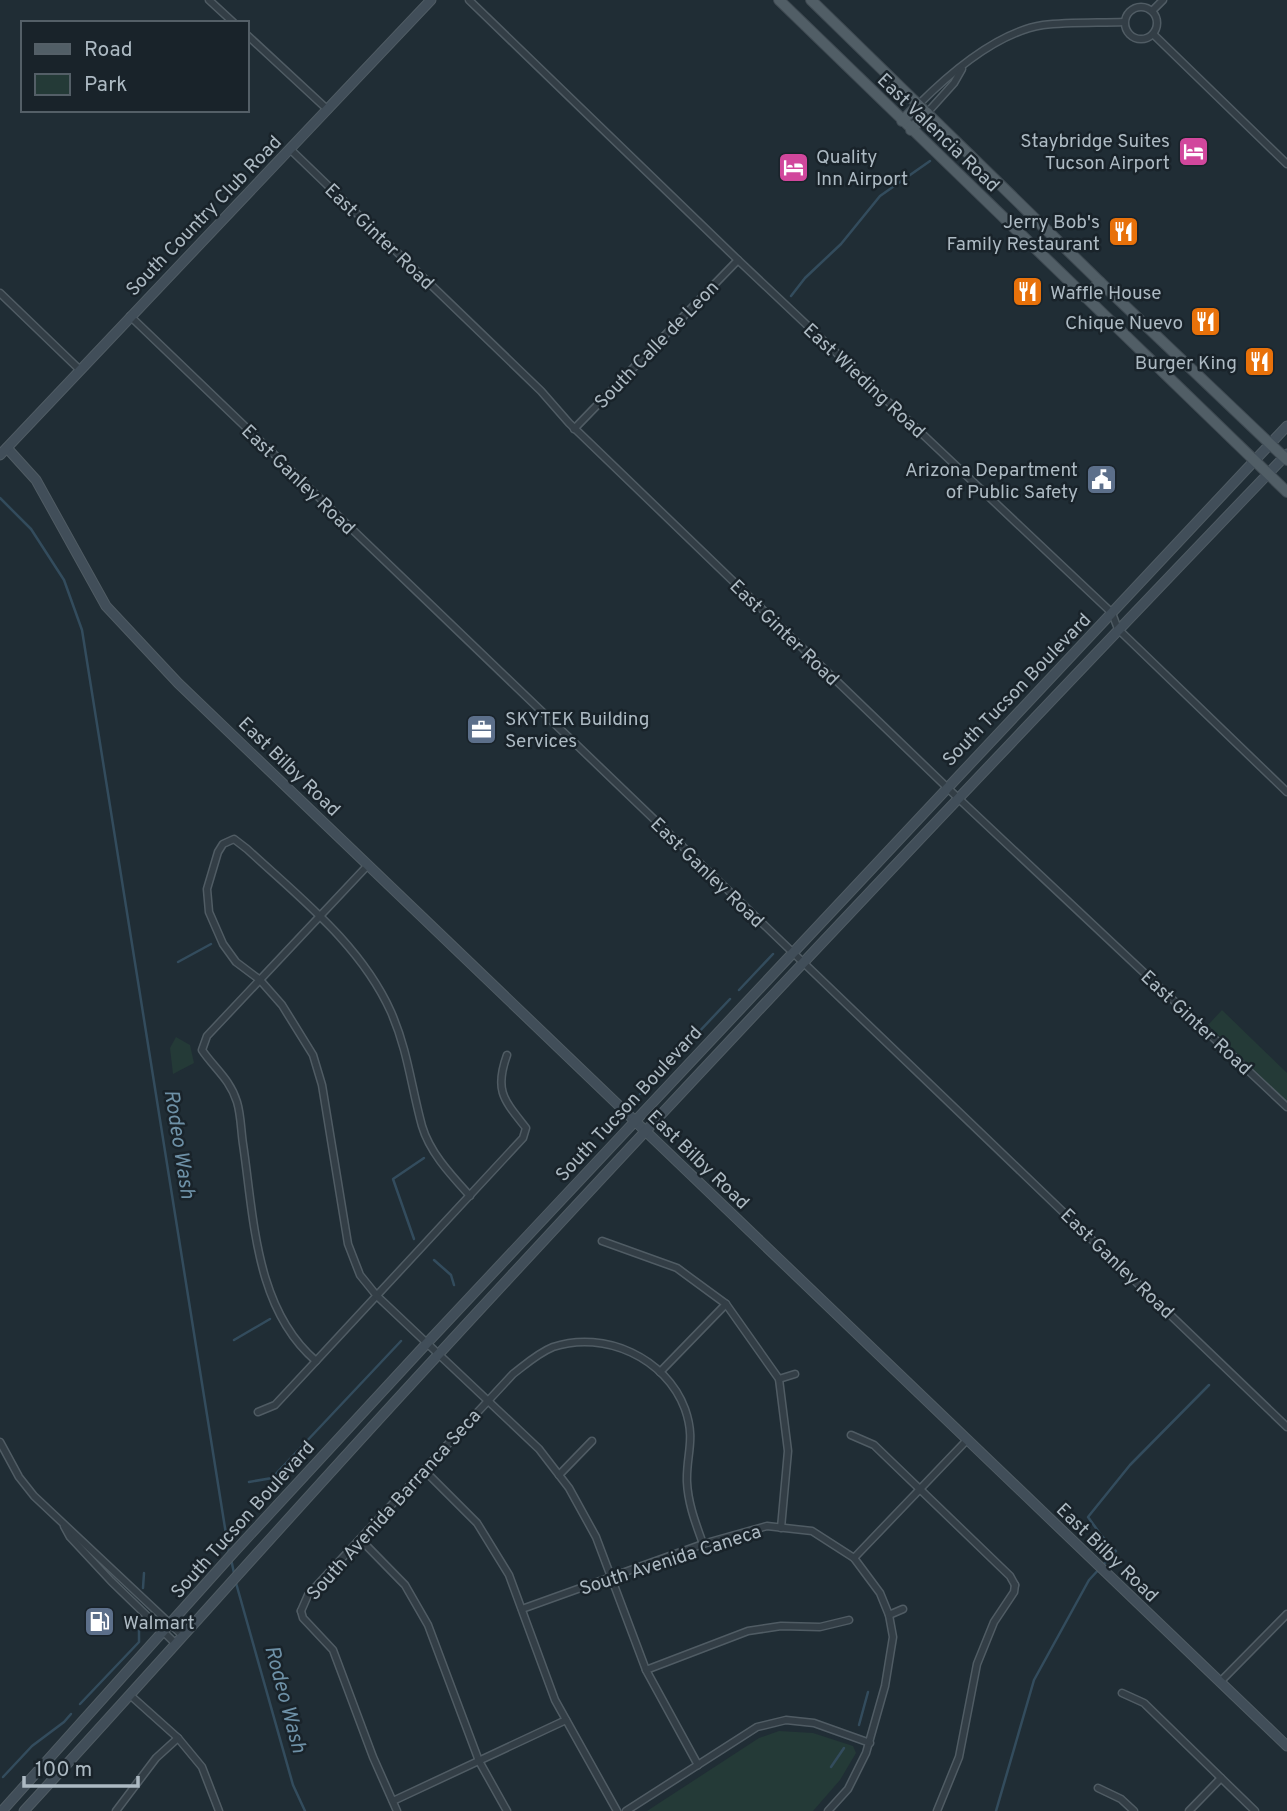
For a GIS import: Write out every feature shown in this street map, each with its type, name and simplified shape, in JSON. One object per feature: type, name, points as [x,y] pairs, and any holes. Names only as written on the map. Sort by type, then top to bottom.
[{"type":"main road","name":"South Country Club Road","points":[[3,451],[431,0]]},
{"type":"main road","name":"East Valencia Road","points":[[779,0],[1287,492]]},
{"type":"main road","name":"East Valencia Road","points":[[811,0],[1100,282],[1286,457]]},
{"type":"main road","points":[[902,121],[918,105]]},
{"type":"main road","points":[[911,130],[927,113]]},
{"type":"main road","points":[[1086,297],[1100,282]]},
{"type":"main road","name":"South Tucson Boulevard","points":[[2,1811],[235,1551],[428,1342],[1287,426]]},
{"type":"main road","name":"East Bilby Road","points":[[3,451],[36,480],[106,606],[178,683],[1287,1746]]},
{"type":"main road","name":"South Tucson Boulevard","points":[[24,1811],[439,1354],[803,963],[1118,629],[1286,457]]},
{"type":"street","points":[[209,0],[232,21]]},
{"type":"street","name":"East Wieding Road","points":[[469,0],[738,260],[1112,613],[1118,629],[1287,792]]},
{"type":"street","points":[[1152,11],[1163,0]]},
{"type":"street","points":[[1146,7],[1152,11],[1157,24],[1153,34],[1144,39],[1134,38],[1126,31],[1126,15],[1135,8],[1146,7]]},
{"type":"street","points":[[918,105],[948,76],[985,49],[1013,33],[1043,26],[1124,22]]},
{"type":"street","points":[[1153,34],[1287,164]]},
{"type":"street","points":[[248,36],[328,110]]},
{"type":"street","points":[[927,113],[954,83],[962,68]]},
{"type":"street","name":"East Ginter Road","points":[[290,150],[529,379],[574,429],[946,787],[1287,1107]]},
{"type":"street","name":"South Calle de Leon","points":[[574,429],[738,260]]},
{"type":"street","points":[[0,293],[80,370]]},
{"type":"street","name":"East Ganley Road","points":[[130,316],[1287,1427]]},
{"type":"street","points":[[470,1196],[444,1168],[422,1128],[408,1058],[390,1011],[358,955],[234,839],[223,844],[207,889],[209,912],[223,944],[236,962],[260,981],[282,1005],[313,1055],[322,1086],[348,1244],[360,1275],[377,1296],[539,1450],[569,1488],[596,1537],[646,1670],[698,1765]]},
{"type":"street","points":[[316,1361],[290,1333],[273,1299],[262,1268],[237,1101],[223,1074],[202,1050],[207,1037],[368,865]]},
{"type":"street","points":[[258,1412],[275,1405],[523,1138],[526,1128],[504,1097],[500,1083],[500,1074],[507,1055]]},
{"type":"street","points":[[602,1241],[677,1268],[726,1304],[765,1355],[779,1379],[788,1451],[781,1528]]},
{"type":"street","points":[[660,1372],[726,1304]]},
{"type":"street","points":[[554,1339],[556,1347],[575,1343],[604,1343],[642,1356],[667,1378],[685,1408],[690,1428],[692,1439],[687,1479],[689,1503],[703,1544]]},
{"type":"street","name":"South Avenida Barranca Seca","points":[[301,1611],[308,1595],[513,1374],[534,1357],[556,1347]]},
{"type":"street","points":[[779,1379],[795,1374]]},
{"type":"street","points":[[851,1435],[874,1445],[1019,1586],[994,1622],[977,1664],[959,1756],[937,1811]]},
{"type":"street","points":[[828,1811],[848,1789],[870,1743],[885,1686],[893,1637],[889,1615],[880,1593],[855,1558],[967,1440]]},
{"type":"street","points":[[559,1475],[592,1441]]},
{"type":"street","points":[[0,1442],[19,1477],[64,1526],[70,1537],[163,1632],[179,1639]]},
{"type":"street","points":[[424,1470],[477,1523],[509,1575],[555,1700],[617,1811]]},
{"type":"street","points":[[64,1526],[74,1532],[170,1624],[179,1639]]},
{"type":"street","name":"South Avenida Caneca","points":[[522,1609],[703,1544],[767,1526],[812,1531],[855,1558]]},
{"type":"street","points":[[360,1539],[405,1585],[428,1626],[479,1761],[507,1811]]},
{"type":"street","points":[[292,1609],[301,1611],[303,1618],[333,1650],[373,1757],[397,1811]]},
{"type":"street","points":[[889,1615],[903,1609]]},
{"type":"street","points":[[1220,1682],[1287,1614]]},
{"type":"street","points":[[646,1670],[748,1631],[781,1626],[820,1628],[849,1619]]},
{"type":"street","points":[[1122,1693],[1144,1703],[1255,1811]]},
{"type":"street","points":[[130,1695],[178,1738],[202,1767],[219,1811]]},
{"type":"street","points":[[393,1801],[566,1720]]},
{"type":"street","points":[[626,1811],[757,1727],[786,1720],[814,1723],[870,1743]]},
{"type":"street","points":[[116,1811],[156,1758],[178,1738]]},
{"type":"street","points":[[1189,1811],[1220,1778]]},
{"type":"street","points":[[1098,1788],[1121,1799],[1133,1811]]},
{"type":"green space","points":[[1222,1010],[1287,1073],[1287,1102],[1208,1025]]},
{"type":"green space","points":[[176,1037],[190,1045],[194,1063],[173,1074],[170,1048]]},
{"type":"green space","points":[[779,1731],[813,1733],[853,1746],[856,1753],[840,1780],[813,1811],[647,1811],[759,1738]]},
{"type":"waterway","points":[[791,296],[805,278],[841,244],[880,196],[930,161]]},
{"type":"waterway","name":"Rodeo Wash","points":[[0,498],[31,529],[64,580],[82,630],[229,1553]]},
{"type":"waterway","points":[[178,962],[211,944]]},
{"type":"waterway","points":[[739,990],[773,954]]},
{"type":"waterway","points":[[679,1053],[730,999]]},
{"type":"waterway","points":[[640,1094],[671,1062]]},
{"type":"waterway","points":[[414,1239],[393,1179],[424,1158]]},
{"type":"waterway","points":[[434,1260],[451,1275],[454,1285]]},
{"type":"waterway","points":[[234,1340],[270,1319]]},
{"type":"waterway","points":[[249,1482],[272,1478],[401,1341]]},
{"type":"waterway","points":[[996,1811],[1034,1680],[1089,1580],[1116,1551],[1088,1517],[1130,1465],[1209,1385]]},
{"type":"waterway","name":"Rodeo Wash","points":[[231,1559],[234,1573]]},
{"type":"waterway","points":[[143,1588],[144,1573]]},
{"type":"waterway","name":"Rodeo Wash","points":[[236,1583],[293,1785],[305,1811]]},
{"type":"waterway","points":[[80,1704],[139,1642],[139,1622]]},
{"type":"waterway","points":[[859,1725],[868,1692]]},
{"type":"waterway","points":[[3,1777],[32,1746],[71,1714]]},
{"type":"waterway","points":[[831,1767],[844,1748]]},
{"type":"place","name":"Staybridge Suites Tucson Airport","points":[[1193,151]]},
{"type":"place","name":"Quality Inn Airport","points":[[793,167]]},
{"type":"place","name":"Jerry Bob's Family Restaurant","points":[[1123,232]]},
{"type":"place","name":"Waffle House","points":[[1027,292]]},
{"type":"place","name":"Chique Nuevo","points":[[1206,322]]},
{"type":"place","name":"Burger King","points":[[1260,362]]},
{"type":"place","name":"Arizona Department of Public Safety","points":[[1101,480]]},
{"type":"place","name":"SKYTEK Building Services","points":[[482,729]]},
{"type":"place","name":"Walmart","points":[[100,1622]]}]
